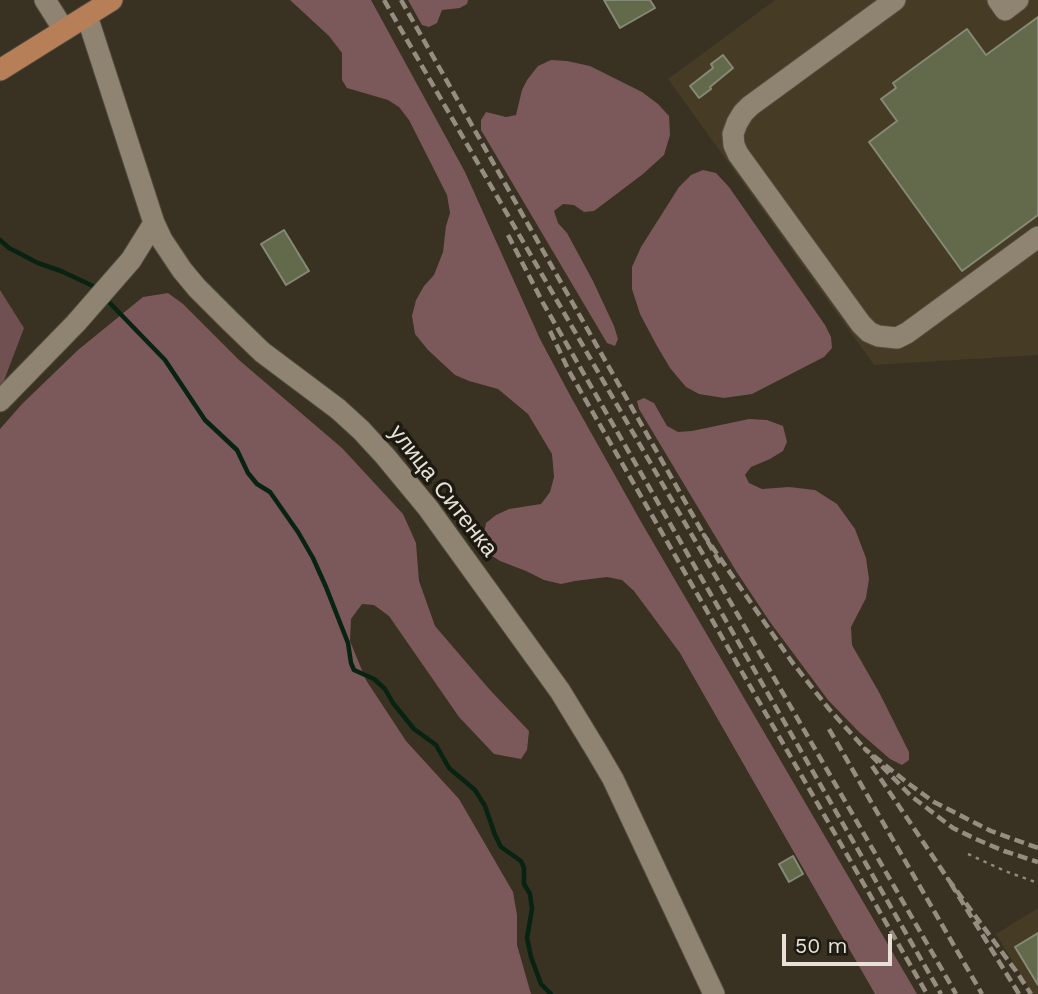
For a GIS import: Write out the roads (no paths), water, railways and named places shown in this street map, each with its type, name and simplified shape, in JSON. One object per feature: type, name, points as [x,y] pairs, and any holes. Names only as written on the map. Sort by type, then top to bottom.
[{"type":"main road","points":[[0,70],[113,0]]},
{"type":"street","points":[[44,0],[64,30]]},
{"type":"street","points":[[895,0],[750,106],[743,113],[733,134],[737,154],[862,324],[878,337],[897,338],[907,333],[1038,237]]},
{"type":"street","points":[[998,0],[1005,10],[1018,0]]},
{"type":"street","name":"улица Ситенка","points":[[87,16],[154,223],[162,240],[197,288],[262,352],[338,409],[361,430],[428,508],[560,691],[596,750],[613,779],[714,994]]},
{"type":"street","points":[[0,401],[76,323],[131,260],[154,223]]},
{"type":"waterway","points":[[0,240],[9,248],[38,263],[97,289]]},
{"type":"waterway","points":[[105,298],[165,360],[205,420],[237,450],[248,473],[257,484],[270,492],[298,532],[326,587],[348,643],[354,670],[374,679],[385,689],[414,729],[436,745],[449,768],[475,790],[485,806],[501,847],[521,861],[524,884],[530,894],[532,909],[527,938],[531,957],[541,984],[551,994]]},
{"type":"railway","points":[[384,0],[956,994]]},
{"type":"railway","points":[[401,0],[704,535]]},
{"type":"railway","points":[[508,235],[543,303],[941,994]]},
{"type":"railway","points":[[550,331],[569,371],[927,994]]},
{"type":"railway","points":[[720,563],[704,535],[792,662],[865,749]]},
{"type":"railway","points":[[829,729],[982,994]]},
{"type":"railway","points":[[1038,848],[991,831],[934,802],[865,749],[911,796],[953,828],[1004,851],[1038,862]]},
{"type":"railway","points":[[872,766],[948,879]]},
{"type":"railway","points":[[1019,994],[948,879],[1031,994]]}]
